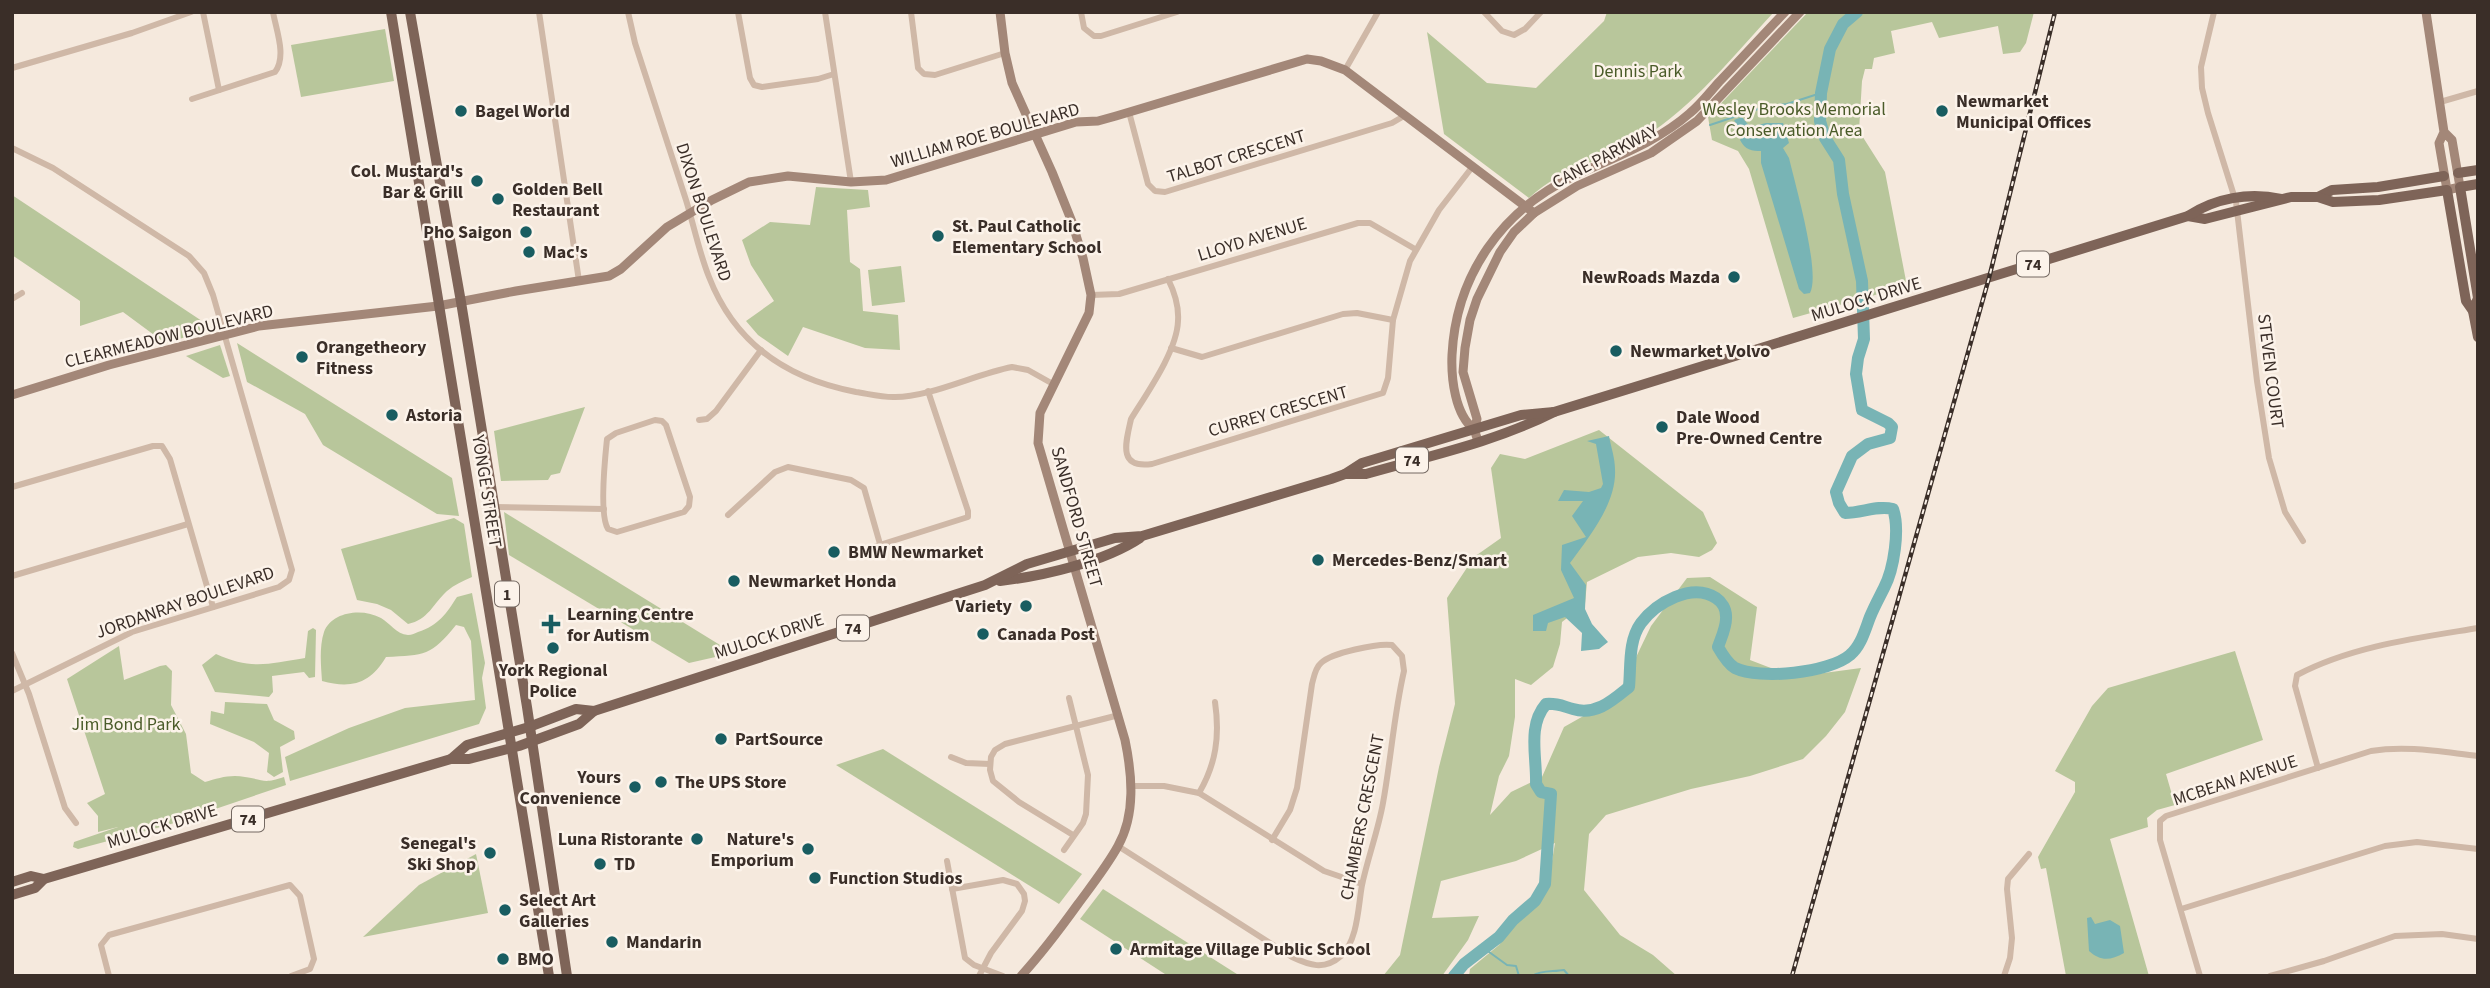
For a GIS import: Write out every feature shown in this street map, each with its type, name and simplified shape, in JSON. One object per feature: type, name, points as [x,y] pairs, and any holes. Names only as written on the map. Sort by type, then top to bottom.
[{"type":"main road","name":"YONGE STREET","points":[[391,12],[549,976]]},
{"type":"main road","name":"YONGE STREET","points":[[410,12],[461,302],[567,976]]},
{"type":"main road","name":"MULOCK DRIVE","points":[[2458,173],[2478,170]]},
{"type":"main road","name":"MULOCK DRIVE","points":[[2318,197],[2332,190],[2378,187],[2444,176]]},
{"type":"main road","name":"MULOCK DRIVE","points":[[2460,187],[2478,184]]},
{"type":"main road","points":[[2460,187],[2478,298],[2473,311]]},
{"type":"main road","name":"MULOCK DRIVE","points":[[1345,474],[1366,474],[1523,428],[1554,412],[1878,314],[2188,216],[2202,207],[2235,198],[2263,195],[2281,198],[2318,197],[2340,202],[2379,200],[2446,190]]},
{"type":"main road","points":[[2446,190],[2466,301],[2473,311],[2478,337]]},
{"type":"main road","name":"MULOCK DRIVE","points":[[2188,216],[2205,219],[2264,205],[2281,198]]},
{"type":"main road","name":"MULOCK DRIVE","points":[[451,759],[467,745],[529,727],[576,709],[594,710],[993,582],[1027,564],[1115,538],[1142,536],[1345,474],[1362,463],[1521,415],[1554,412]]},
{"type":"main road","name":"MULOCK DRIVE","points":[[993,582],[1032,577],[1120,551],[1142,536]]},
{"type":"main road","name":"MULOCK DRIVE","points":[[12,895],[35,888],[44,880],[451,759],[469,759],[511,748],[579,724],[594,710]]},
{"type":"main road","name":"MULOCK DRIVE","points":[[12,882],[31,876],[44,880]]},
{"type":"street","points":[[12,68],[132,33],[191,12]]},
{"type":"street","points":[[203,12],[219,90]]},
{"type":"street","points":[[192,99],[275,72],[280,65],[281,55],[272,12]]},
{"type":"street","points":[[539,12],[579,281]]},
{"type":"street","name":"DIXON BOULEVARD","points":[[628,12],[635,43],[700,251],[716,293],[734,322],[761,351],[789,371],[820,384],[894,397],[928,391],[1012,367],[1028,370],[1053,384]]},
{"type":"street","points":[[738,12],[750,78],[754,85],[762,87],[834,74]]},
{"type":"street","points":[[825,12],[850,182]]},
{"type":"street","points":[[911,12],[918,68],[924,74],[935,75],[1004,53]]},
{"type":"street","name":"SANDFORD STREET","points":[[1000,12],[1004,53],[1012,83],[1072,222],[1087,271],[1091,305],[1085,323],[1040,413],[1038,443],[1119,716],[1130,761],[1132,786],[1127,820],[1118,846],[1048,945],[1021,976]]},
{"type":"street","points":[[1081,12],[1084,28],[1094,36],[1101,36],[1177,12]]},
{"type":"street","points":[[1345,70],[1378,12]]},
{"type":"street","points":[[1484,12],[1506,34],[1514,35],[1525,30],[1541,12]]},
{"type":"street","name":"CANE PARKWAY","points":[[1474,429],[1466,423],[1451,371],[1453,334],[1464,293],[1476,265],[1496,235],[1525,205],[1572,177],[1644,145],[1690,113],[1785,12]]},
{"type":"street","name":"CANE PARKWAY","points":[[1478,441],[1474,429],[1476,419],[1463,372],[1465,348],[1477,299],[1500,252],[1514,232],[1534,214],[1577,186],[1651,153],[1697,121],[1800,12]]},
{"type":"street","name":"STEVEN COURT","points":[[2214,12],[2201,67],[2202,88],[2235,198],[2269,458],[2285,512],[2304,541]]},
{"type":"street","points":[[2426,12],[2444,131],[2439,143],[2446,190]]},
{"type":"street","name":"WILLIAM ROE BOULEVARD","points":[[461,302],[609,276],[621,269],[667,227],[726,192],[755,180],[799,177],[850,182],[886,180],[1076,122],[1098,121],[1129,113],[1307,60],[1321,61],[1345,70],[1534,214]]},
{"type":"street","points":[[2440,102],[2478,91]]},
{"type":"street","name":"TALBOT CRESCENT","points":[[1129,113],[1148,184],[1160,192],[1392,123],[1404,116]]},
{"type":"street","points":[[2444,131],[2452,140],[2460,187]]},
{"type":"street","points":[[12,148],[53,168],[189,256],[208,282],[224,335]]},
{"type":"street","name":"CURREY CRESCENT","points":[[1168,279],[1177,305],[1178,320],[1171,348],[1131,419],[1126,444],[1129,461],[1138,465],[1153,464],[1383,393],[1388,378],[1393,320],[1415,249],[1439,209],[1473,166]]},
{"type":"street","name":"MULOCK DRIVE","points":[[2444,176],[2458,173]]},
{"type":"street","name":"MULOCK DRIVE","points":[[2446,190],[2460,187]]},
{"type":"street","name":"LLOYD AVENUE","points":[[1091,295],[1119,294],[1358,223],[1370,223],[1415,249]]},
{"type":"street","points":[[1476,265],[1490,272]]},
{"type":"street","points":[[12,299],[22,293]]},
{"type":"street","name":"CLEARMEADOW BOULEVARD","points":[[12,394],[108,365],[224,335],[294,321],[461,302]]},
{"type":"street","points":[[1171,348],[1202,357],[1343,314],[1357,313],[1393,320]]},
{"type":"street","name":"JORDANRAY BOULEVARD","points":[[12,691],[132,632],[279,587],[289,580],[292,570],[224,335]]},
{"type":"street","points":[[699,421],[707,419],[716,411],[761,351]]},
{"type":"street","points":[[867,549],[968,517],[928,391]]},
{"type":"street","points":[[655,420],[662,421],[666,425],[690,497],[689,506],[684,512],[617,531],[608,529],[605,525],[604,509],[608,437],[655,420]]},
{"type":"street","points":[[12,487],[153,446],[162,446],[170,459],[213,607]]},
{"type":"street","points":[[728,516],[775,472],[788,467],[851,480],[861,485],[880,544]]},
{"type":"street","points":[[493,508],[604,509]]},
{"type":"street","points":[[12,576],[188,524]]},
{"type":"street","points":[[2318,768],[2295,686],[2297,675],[2313,667],[2394,642],[2478,628]]},
{"type":"street","name":"CHAMBERS CRESCENT","points":[[1118,846],[1292,957],[1311,966],[1326,964],[1340,957],[1348,946],[1383,802],[1404,671],[1402,656],[1392,645],[1379,644],[1328,658],[1316,669],[1297,788],[1290,810],[1272,840]]},
{"type":"street","points":[[12,653],[26,685],[65,808],[76,823]]},
{"type":"street","points":[[1064,850],[1083,823],[1088,788],[1088,775],[1069,698]]},
{"type":"street","points":[[1199,793],[1213,764],[1217,716],[1215,702]]},
{"type":"street","points":[[1073,835],[999,788],[993,781],[990,764],[995,750],[1005,744],[1119,716]]},
{"type":"street","name":"MCBEAN AVENUE","points":[[2200,976],[2160,840],[2160,821],[2166,816],[2371,751],[2387,748],[2429,749],[2478,756]]},
{"type":"street","points":[[951,757],[966,763],[990,764]]},
{"type":"street","points":[[1132,786],[1164,786],[1199,793],[1324,871],[1363,884]]},
{"type":"street","points":[[2181,909],[2385,846],[2417,842],[2478,849]]},
{"type":"street","points":[[2004,976],[2010,958],[2012,938],[2008,879],[2029,853]]},
{"type":"street","points":[[947,861],[965,958],[974,965],[1003,976]]},
{"type":"street","points":[[952,889],[1003,880],[1017,884],[1024,894],[1022,911],[991,953],[979,976]]},
{"type":"street","points":[[108,976],[101,945],[109,935],[290,885],[300,896],[314,959],[310,970],[291,976]]},
{"type":"street","points":[[2270,976],[2324,961],[2395,936],[2442,934],[2478,939]]},
{"type":"green space","name":"Dennis Park","points":[[1607,12],[1774,12],[1712,80],[1662,125],[1629,146],[1556,178],[1529,198],[1444,134],[1427,32],[1487,83],[1536,88],[1604,21]]},
{"type":"green space","name":"Wesley Brooks Memorial Conservation Area","points":[[1808,12],[2034,12],[2026,43],[2020,52],[2003,54],[1998,26],[1939,38],[1932,22],[1891,31],[1895,53],[1874,58],[1872,69],[1865,69],[1859,131],[1885,172],[1907,286],[1793,318],[1749,169],[1738,151],[1712,140],[1708,117]]},
{"type":"green space","points":[[385,29],[394,81],[301,97],[291,45]]},
{"type":"green space","points":[[816,187],[868,190],[870,207],[847,210],[850,262],[860,269],[863,311],[898,315],[900,350],[865,348],[803,327],[788,356],[758,335],[746,321],[774,301],[751,265],[742,240],[770,222],[810,225]]},
{"type":"green space","points":[[12,195],[214,329],[165,343],[123,312],[80,326],[80,301],[12,255]]},
{"type":"green space","points":[[901,266],[905,302],[872,306],[868,270]]},
{"type":"green space","points":[[237,343],[452,478],[459,516],[437,514],[323,445],[305,414],[247,382]]},
{"type":"green space","points":[[220,345],[230,376],[223,378],[186,356]]},
{"type":"green space","points":[[585,407],[560,473],[551,475],[548,480],[501,481],[494,431]]},
{"type":"green space","points":[[1599,430],[1703,512],[1717,543],[1712,550],[1699,557],[1671,553],[1638,557],[1587,582],[1585,604],[1562,622],[1560,644],[1553,667],[1531,685],[1515,679],[1515,717],[1509,756],[1499,776],[1490,815],[1511,792],[1542,777],[1564,727],[1617,697],[1651,626],[1687,578],[1710,577],[1757,607],[1750,660],[1794,677],[1861,668],[1845,712],[1803,759],[1606,815],[1589,834],[1584,890],[1620,935],[1653,955],[1677,976],[1469,976],[1470,969],[1499,945],[1549,879],[1555,843],[1516,861],[1441,881],[1432,918],[1479,916],[1468,940],[1442,976],[1383,976],[1400,955],[1439,767],[1455,704],[1447,598],[1474,557],[1501,538],[1491,468],[1500,454],[1525,459]]},
{"type":"green space","points":[[504,512],[733,653],[689,663],[509,555]]},
{"type":"green space","points":[[454,518],[464,524],[472,577],[450,589],[421,619],[408,624],[391,610],[357,600],[341,549]]},
{"type":"green space","points":[[472,593],[485,663],[482,678],[486,708],[479,724],[290,781],[285,757],[349,728],[405,708],[475,700],[471,641],[464,627],[456,625],[440,643],[426,652],[386,657],[366,679],[342,684],[322,681],[321,644],[328,625],[349,613],[366,613],[381,618],[400,633],[411,635],[437,622],[457,597]]},
{"type":"green space","points":[[313,628],[316,630],[315,677],[309,678],[304,672],[272,676],[273,692],[269,697],[215,692],[202,665],[216,654],[250,664],[270,664],[305,658],[308,631]]},
{"type":"green space","name":"Jim Bond Park","points":[[119,646],[124,680],[160,666],[166,665],[172,671],[171,705],[186,734],[191,773],[205,782],[230,776],[268,781],[284,777],[286,785],[168,825],[78,849],[73,847],[74,842],[118,827],[98,832],[98,816],[87,803],[105,794],[67,679]]},
{"type":"green space","points":[[2235,651],[2263,740],[2166,774],[2175,805],[2157,810],[2147,818],[2148,827],[2110,839],[2149,976],[2066,976],[2046,868],[2041,869],[2038,857],[2075,792],[2075,782],[2055,771],[2092,706],[2108,688]]},
{"type":"green space","points":[[225,702],[267,704],[274,720],[294,731],[295,739],[280,747],[283,772],[274,777],[267,772],[269,753],[254,742],[210,724],[211,711],[224,714]]},
{"type":"green space","points":[[883,749],[1082,874],[1059,904],[836,765]]},
{"type":"green space","points":[[476,854],[488,913],[363,937],[419,885]]},
{"type":"green space","points":[[1103,889],[1240,976],[1168,976],[1080,919]]},
{"type":"water","points":[[1742,117],[1750,127],[1783,123],[1789,143],[1783,148],[1789,158],[1810,248],[1813,283],[1810,293],[1804,294],[1799,289],[1761,163],[1761,151],[1749,149],[1740,140],[1743,135],[1734,120]]},
{"type":"water","points":[[1609,436],[1615,469],[1611,494],[1600,519],[1570,563],[1586,585],[1585,609],[1592,624],[1608,642],[1599,649],[1581,651],[1582,633],[1565,617],[1548,623],[1546,631],[1533,631],[1533,615],[1574,598],[1561,570],[1562,545],[1586,537],[1572,516],[1583,501],[1558,501],[1564,490],[1589,492],[1601,488],[1603,484],[1596,444],[1587,441]]},
{"type":"water","points":[[2091,917],[2095,924],[2110,920],[2120,926],[2124,953],[2105,959],[2089,951],[2087,918]]},
{"type":"waterway","points":[[1454,976],[1535,901],[1545,884],[1551,794],[1541,792],[1536,784],[1534,742],[1537,722],[1546,704],[1581,711],[1597,709],[1617,697],[1629,687],[1632,646],[1641,623],[1665,602],[1696,592],[1716,598],[1722,604],[1726,620],[1718,647],[1735,668],[1746,672],[1777,674],[1827,666],[1850,655],[1857,647],[1888,580],[1896,538],[1893,509],[1845,513],[1836,492],[1852,456],[1868,444],[1890,438],[1892,427],[1862,410],[1856,374],[1864,339],[1862,281],[1843,194],[1839,160],[1825,138],[1820,121],[1821,93],[1830,49],[1843,24],[1857,12]]},
{"type":"waterway","points":[[1710,125],[1767,106],[1787,104],[1821,93]]},
{"type":"waterway","points":[[1485,949],[1507,965],[1516,966],[1519,976]]},
{"type":"waterway","points":[[1532,976],[1564,970],[1569,976]]},
{"type":"railway","points":[[1792,976],[1989,278],[2055,12]]},
{"type":"place","name":"Bagel World","points":[[461,111]]},
{"type":"place","name":"Newmarket Municipal Offices","points":[[1942,111]]},
{"type":"place","name":"Col. Mustard's Bar & Grill","points":[[477,181]]},
{"type":"place","name":"Golden Bell Restaurant","points":[[498,199]]},
{"type":"place","name":"Pho Saigon","points":[[526,232]]},
{"type":"place","name":"St. Paul Catholic Elementary School","points":[[938,236]]},
{"type":"place","name":"Mac's","points":[[529,252]]},
{"type":"place","name":"NewRoads Mazda","points":[[1734,277]]},
{"type":"place","name":"Newmarket Volvo","points":[[1616,351]]},
{"type":"place","name":"Orangetheory Fitness","points":[[302,357]]},
{"type":"place","name":"Astoria","points":[[392,415]]},
{"type":"place","name":"Dale Wood Pre-Owned Centre","points":[[1662,427]]},
{"type":"place","name":"BMW Newmarket","points":[[834,552]]},
{"type":"place","name":"Mercedes-Benz/Smart","points":[[1318,560]]},
{"type":"place","name":"Newmarket Honda","points":[[734,581]]},
{"type":"place","name":"Variety","points":[[1026,606]]},
{"type":"place","name":"Learning Centre for Autism","points":[[551,624]]},
{"type":"place","name":"Canada Post","points":[[983,634]]},
{"type":"place","name":"York Regional Police","points":[[553,648]]},
{"type":"place","name":"PartSource","points":[[721,739]]},
{"type":"place","name":"The UPS Store","points":[[661,782]]},
{"type":"place","name":"Yours Convenience","points":[[635,787]]},
{"type":"place","name":"Luna Ristorante","points":[[697,839]]},
{"type":"place","name":"Nature's Emporium","points":[[808,849]]},
{"type":"place","name":"Senegal's Ski Shop","points":[[490,853]]},
{"type":"place","name":"TD","points":[[600,864]]},
{"type":"place","name":"Function Studios","points":[[815,878]]},
{"type":"place","name":"Select Art Galleries","points":[[505,910]]},
{"type":"place","name":"Mandarin","points":[[612,942]]},
{"type":"place","name":"Armitage Village Public School","points":[[1116,949]]},
{"type":"place","name":"BMO","points":[[503,959]]}]
